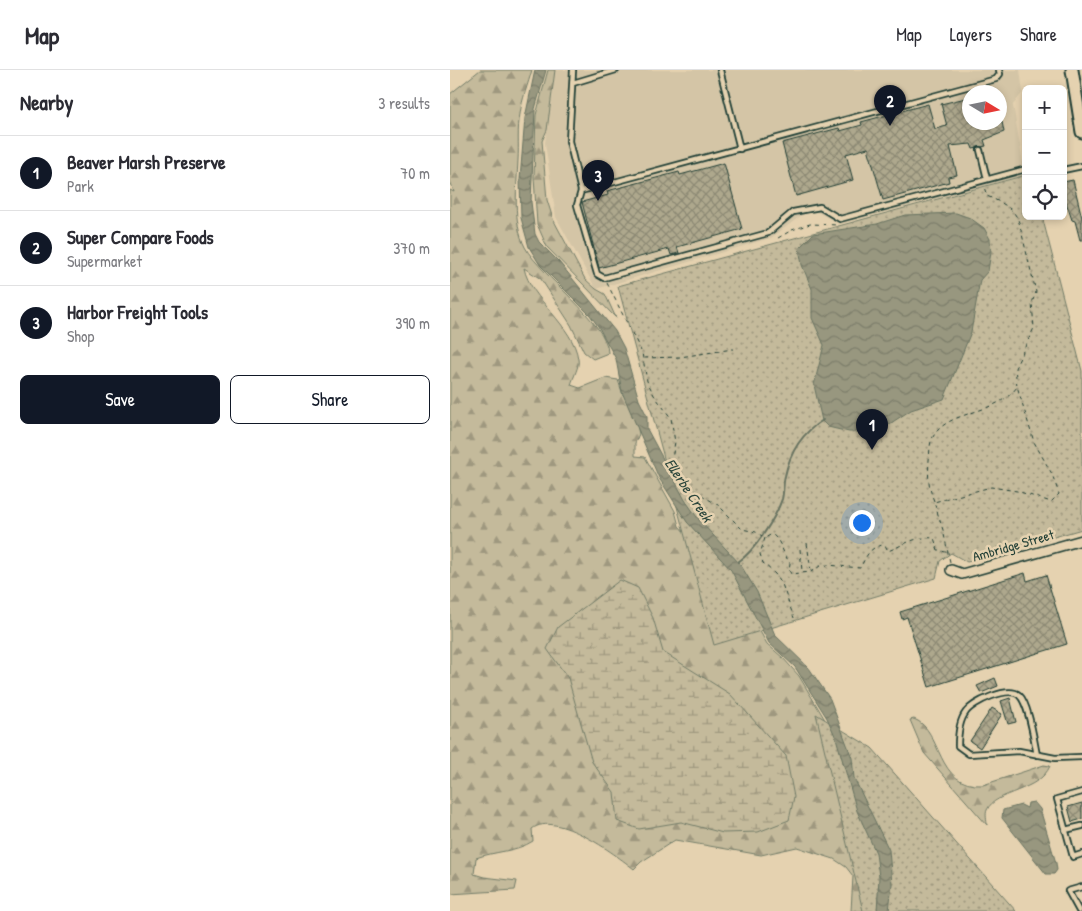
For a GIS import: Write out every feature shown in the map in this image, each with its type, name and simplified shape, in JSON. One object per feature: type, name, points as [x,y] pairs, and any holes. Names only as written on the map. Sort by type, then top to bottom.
[{"type":"street","points":[[1072,70],[1082,132]]},
{"type":"street","name":"Ambridge Street","points":[[951,570],[962,574],[1082,540]]},
{"type":"lane","points":[[573,70],[570,141],[581,191],[577,205],[597,274],[604,278],[768,233],[793,212],[820,207],[840,219],[1022,170]]},
{"type":"lane","points":[[573,83],[616,70]]},
{"type":"lane","points":[[720,70],[740,149]]},
{"type":"lane","points":[[581,191],[996,79],[1000,74],[999,70]]},
{"type":"lane","points":[[980,150],[987,179]]},
{"type":"lane","points":[[1067,169],[1082,166]]},
{"type":"lane","points":[[1037,754],[1030,721],[1020,696],[1014,692],[993,696],[976,703],[965,713],[958,732],[958,746],[969,754],[1019,751],[1055,758],[1082,757]]},
{"type":"lane","points":[[1082,792],[1057,799],[1073,857],[1082,854]]},
{"type":"lane","points":[[1066,830],[1082,826]]},
{"type":"lane","points":[[1079,911],[1068,891],[1082,887]]},
{"type":"path","points":[[934,502],[991,487],[1017,491],[1051,502],[1059,494],[1052,474],[1034,442],[1017,386],[1015,368],[1017,359],[1026,347],[1034,328],[1032,303],[1036,292],[1018,216],[1008,206],[987,196],[984,186]]},
{"type":"path","points":[[778,238],[792,230],[810,224],[839,226],[840,219]]},
{"type":"path","points":[[604,278],[643,358],[646,381],[671,418],[675,442],[672,459],[677,470],[704,498],[718,504],[742,529],[756,532],[764,537]]},
{"type":"path","points":[[643,358],[680,357],[733,349]]},
{"type":"path","points":[[951,570],[949,553],[928,484],[932,437],[948,422],[1009,398],[1017,386]]},
{"type":"path","points":[[764,537],[772,534],[780,540],[782,550],[790,563],[789,570],[791,574],[811,572],[820,566],[828,565],[860,568],[866,553],[881,544],[885,545],[888,552],[899,544],[921,537],[934,538],[938,550],[949,553]]},
{"type":"path","points":[[764,537],[760,554],[763,563],[775,574],[782,584],[794,618]]},
{"type":"path","points":[[807,544],[811,572]]},
{"type":"path","points":[[800,549],[802,572]]},
{"type":"shaded area","points":[[555,70],[1020,70],[1022,93],[1013,105],[1022,158],[1022,176],[839,224],[814,210],[802,215],[771,238],[596,289],[556,217],[545,143]]},
{"type":"green space","points":[[480,70],[532,70],[522,103],[519,125],[516,204],[518,227],[525,247],[544,271],[597,328],[605,341],[608,353],[593,359],[584,352],[571,325],[541,279],[524,268],[534,291],[561,324],[575,347],[578,362],[571,385],[580,388],[605,378],[618,380],[623,395],[632,404],[639,434],[635,443],[635,456],[645,457],[675,511],[679,526],[700,550],[757,626],[767,644],[799,676],[824,718],[876,911],[851,911],[853,876],[846,867],[834,859],[797,847],[761,855],[675,840],[641,862],[634,869],[585,836],[555,825],[542,825],[532,829],[533,841],[526,845],[476,858],[474,874],[517,881],[515,890],[450,894],[450,190],[454,192],[450,180],[450,94]]},
{"type":"green space","points":[[548,70],[555,70],[547,130],[542,141],[547,200],[553,219],[585,279],[605,294],[616,318],[547,247],[537,224],[534,177],[536,115]]},
{"type":"green space","points":[[1022,176],[1022,220],[1043,220],[1082,371],[1082,529],[967,562],[951,553],[940,561],[936,578],[714,645],[618,286]]},
{"type":"green space","points":[[620,580],[638,588],[653,618],[663,652],[730,694],[786,756],[794,797],[789,820],[758,832],[723,833],[681,822],[639,829],[617,821],[614,792],[592,762],[568,678],[547,649],[558,627]]},
{"type":"green space","points":[[816,714],[872,748],[1016,911],[863,911]]},
{"type":"green space","points":[[914,719],[923,725],[930,734],[941,757],[956,778],[967,783],[983,785],[1044,765],[1050,766],[1037,781],[992,804],[986,812],[987,825],[924,753],[910,720]]},
{"type":"water","points":[[535,70],[546,70],[535,109],[531,202],[535,234],[539,242],[559,262],[615,331],[624,348],[639,400],[647,416],[647,429],[685,500],[699,520],[740,564],[757,592],[775,635],[809,668],[830,699],[852,758],[854,778],[889,850],[892,884],[889,911],[877,911],[879,877],[876,853],[857,811],[836,738],[827,718],[795,667],[769,643],[731,570],[687,522],[659,478],[622,392],[616,359],[598,326],[590,315],[540,265],[529,247],[521,218],[520,179],[525,118]]},
{"type":"water","points":[[956,213],[970,218],[984,228],[990,239],[991,252],[988,271],[980,280],[971,332],[944,399],[911,410],[891,423],[870,432],[849,432],[828,427],[822,421],[814,385],[824,345],[812,318],[812,289],[802,265],[799,248],[813,234],[877,224],[905,215]]},
{"type":"water","points":[[1034,802],[1040,809],[1056,863],[1057,870],[1054,874],[1046,874],[1002,818],[1003,810],[1021,805],[1027,808],[1028,803]]},
{"type":"building","points":[[962,99],[962,130],[1004,130],[1004,132],[984,140],[986,146],[973,149],[971,144],[950,146],[957,175],[948,177],[949,182],[883,200],[868,148],[846,154],[853,180],[796,196],[782,143],[839,128],[840,131],[862,125],[861,122],[928,104],[935,129],[947,126],[941,104]]},
{"type":"building","points":[[724,163],[742,229],[677,247],[679,253],[671,255],[669,249],[599,268],[582,202],[608,195],[607,191],[679,172],[680,175]]},
{"type":"building","points":[[1073,180],[1082,218],[1082,240],[1080,240],[1075,221],[1072,220],[1067,205],[1067,181]]},
{"type":"building","points":[[1025,573],[1027,581],[1046,575],[1067,644],[929,687],[907,617],[902,619],[900,612]]},
{"type":"building","points":[[995,678],[998,686],[981,693],[977,686]]},
{"type":"building","points":[[1010,698],[1016,722],[1008,724],[1001,701]]},
{"type":"building","points":[[992,708],[1002,714],[980,748],[970,741]]},
{"type":"building","points":[[1082,803],[1082,819],[1072,822],[1068,807]]},
{"type":"waterway","points":[[738,562],[758,542],[775,515],[782,499],[787,467],[798,444],[809,431],[823,420]]},
{"type":"place","name":"Super Compare Foods","points":[[890,126]]},
{"type":"place","name":"Harbor Freight Tools","points":[[598,201]]},
{"type":"place","name":"Beaver Marsh Preserve","points":[[872,450]]},
{"type":"water label","name":"Ellerbe Creek","points":[[689,490]]}]
